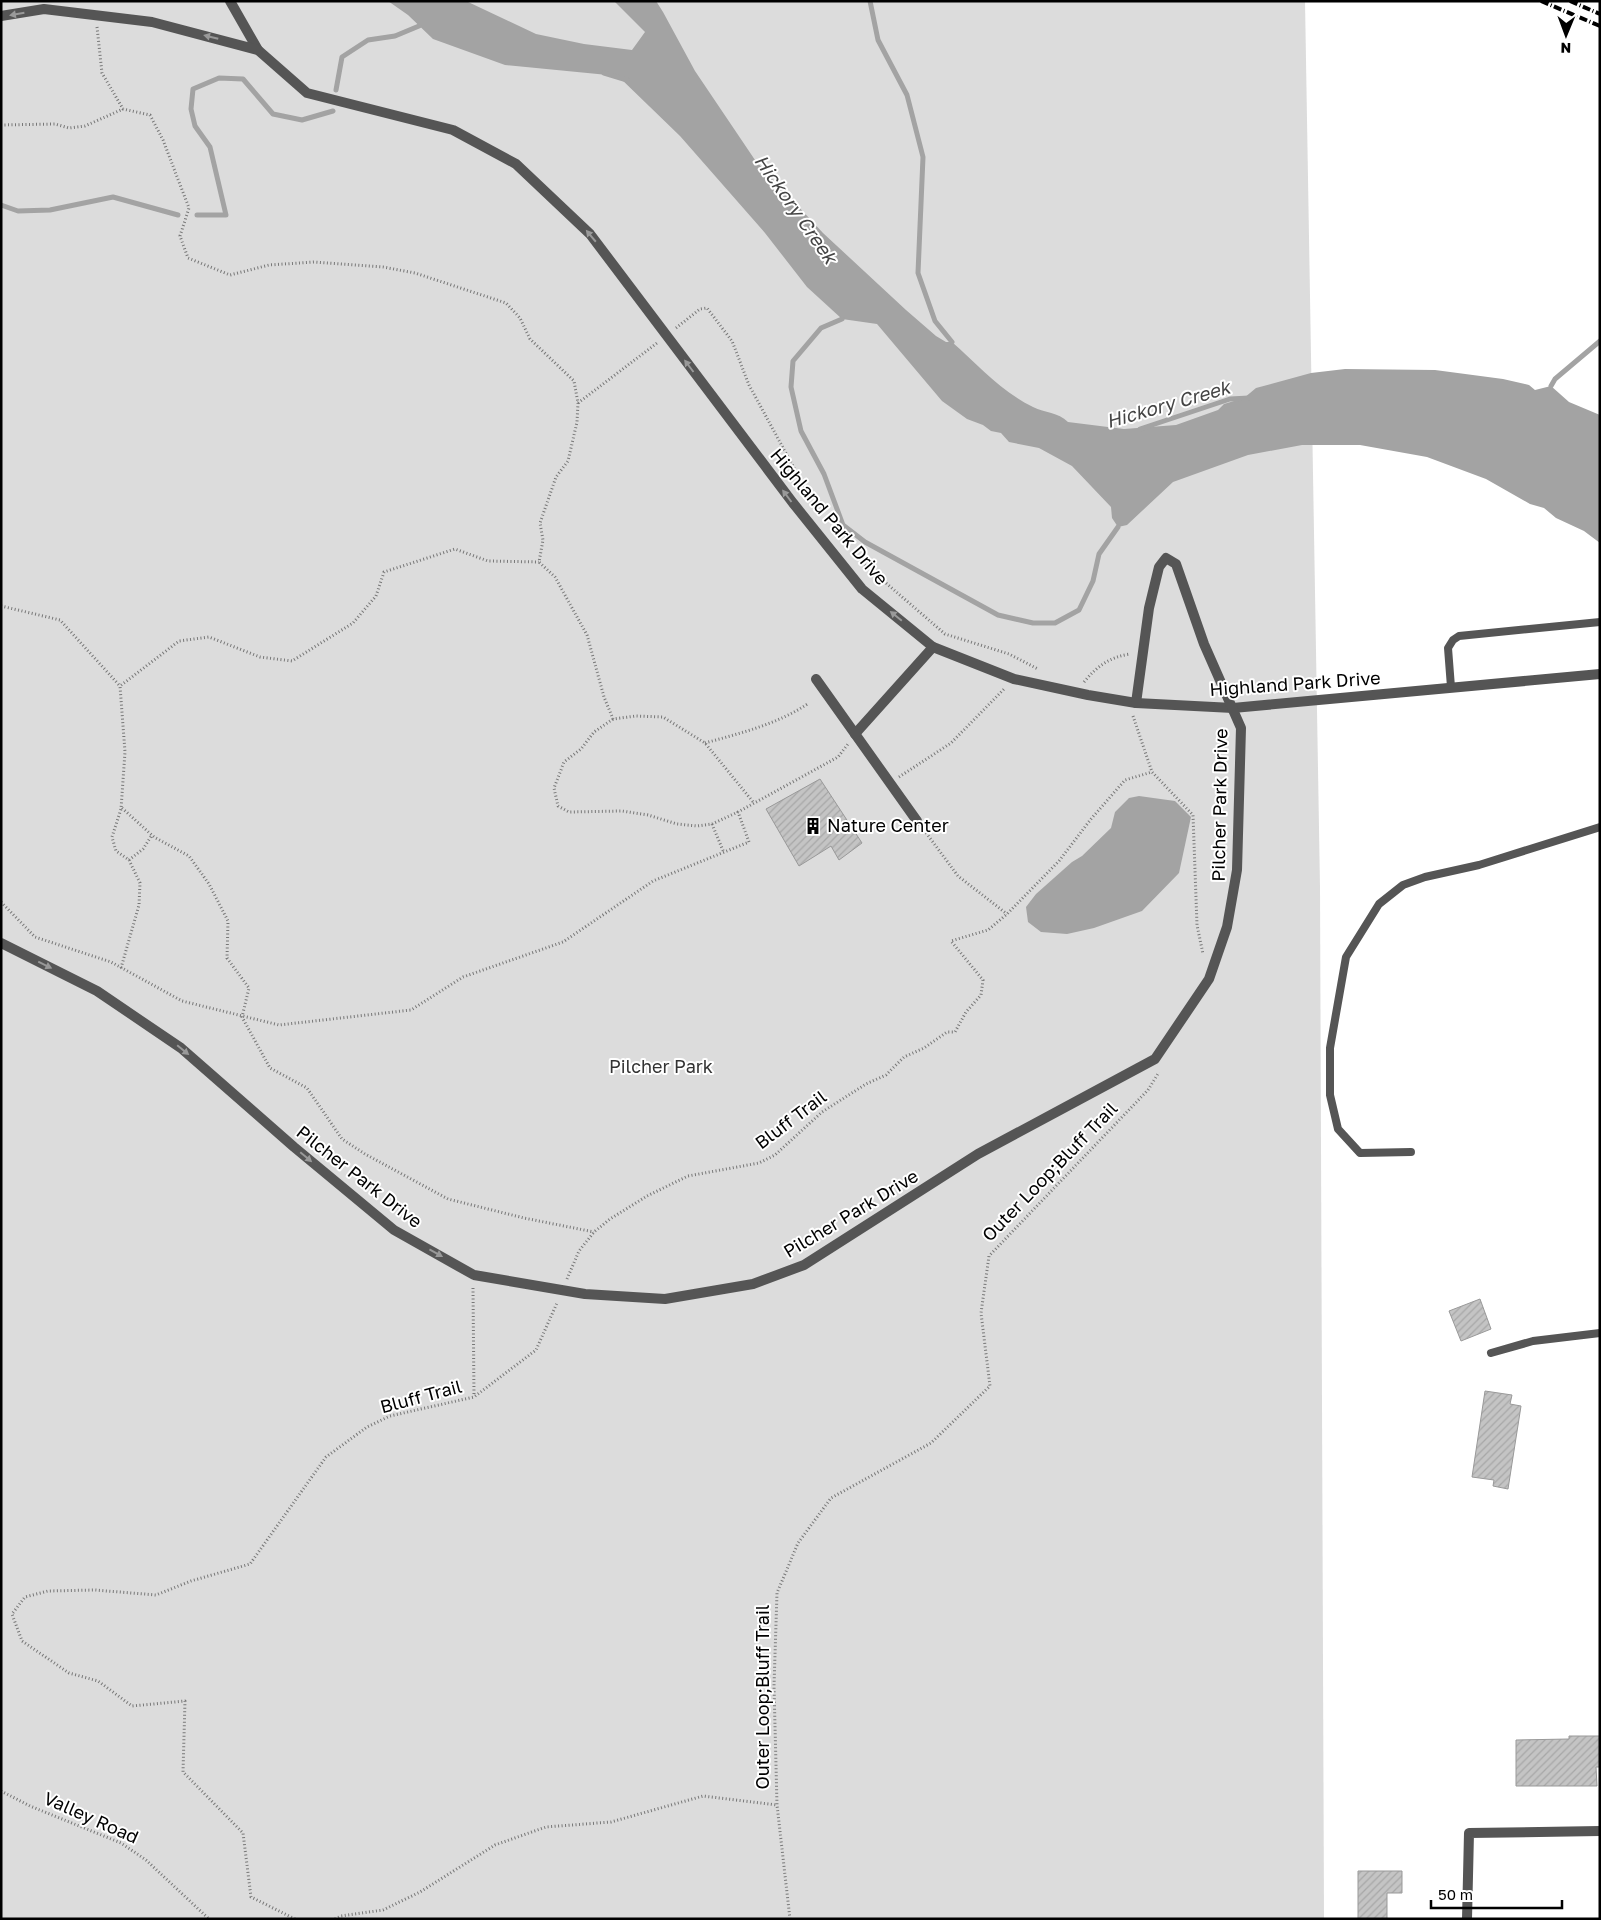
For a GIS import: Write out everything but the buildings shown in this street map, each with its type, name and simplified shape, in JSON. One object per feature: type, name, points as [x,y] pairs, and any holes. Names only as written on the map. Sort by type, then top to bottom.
[{"type":"street","name":"Highland Park Drive","points":[[230,1],[258,50],[307,92],[453,130],[516,164],[590,234],[793,503],[862,588],[933,647],[1014,679],[1075,693],[1136,703],[1233,708],[1600,674]]},
{"type":"street","points":[[1,16],[44,9],[152,22],[258,50]]},
{"type":"street","name":"Pilcher Park Drive","points":[[1,943],[97,991],[181,1048],[294,1147],[394,1230],[474,1275],[585,1294],[665,1299],[753,1284],[804,1265],[978,1154],[1156,1059],[1209,980],[1227,927],[1237,870],[1241,728],[1204,644],[1176,564],[1166,558],[1159,566],[1149,608],[1144,652]]},
{"type":"street","points":[[856,734],[933,647]]},
{"type":"street","points":[[1136,703],[1144,652]]},
{"type":"street","points":[[816,679],[918,821]]},
{"type":"street","points":[[1468,1919],[1469,1833],[1600,1831]]},
{"type":"lane","points":[[1451,687],[1448,648],[1453,640],[1459,636],[1600,622]]},
{"type":"lane","points":[[1411,1152],[1360,1153],[1338,1129],[1330,1095],[1330,1048],[1346,957],[1379,904],[1403,886],[1425,876],[1480,866],[1600,827]]},
{"type":"lane","points":[[1491,1353],[1533,1341],[1600,1333]]},
{"type":"path","points":[[96,15],[102,73],[123,109]]},
{"type":"path","points":[[1,125],[55,124],[69,128],[85,126],[123,109],[150,115],[163,140],[189,208],[180,236],[188,258],[230,275],[269,265],[314,262],[384,267],[415,273],[506,303],[520,318],[530,338],[574,381],[578,404],[577,422],[568,461],[556,477],[540,523],[543,540],[539,562]]},
{"type":"path","points":[[578,404],[700,309],[707,308],[732,342],[749,385],[814,506]]},
{"type":"path","points":[[120,686],[179,641],[209,637],[260,657],[292,661],[353,623],[376,596],[384,572],[455,549],[488,561],[539,562],[555,577],[587,635],[604,697],[613,719]]},
{"type":"path","points":[[854,556],[945,634],[1008,654],[1043,672]]},
{"type":"path","points":[[1,606],[60,620],[120,686],[125,752],[121,808],[112,837],[116,851],[129,860],[140,883],[138,905],[121,968]]},
{"type":"path","points":[[1075,693],[1100,665],[1118,656],[1144,652]]},
{"type":"path","points":[[890,783],[951,743],[1014,679]]},
{"type":"path","points":[[705,743],[761,727],[795,712],[809,703]]},
{"type":"path","points":[[1132,714],[1152,772],[1193,815],[1197,926],[1209,980]]},
{"type":"path","points":[[754,803],[705,743],[663,717],[636,716],[613,719],[594,732],[581,749],[564,762],[554,788],[558,806],[569,812],[622,811],[648,815],[678,824],[697,826],[712,824],[738,812],[838,757],[856,734]]},
{"type":"path","points":[[918,821],[958,876],[1007,914],[1059,861],[1091,819],[1125,780],[1152,772]]},
{"type":"path","points":[[121,808],[152,835],[189,856],[209,884],[228,921],[227,958],[249,988],[242,1017],[270,1068],[307,1088],[342,1139],[365,1154],[448,1199],[524,1218],[594,1232]]},
{"type":"path","points":[[1,902],[35,937],[111,962],[182,1001],[242,1017],[279,1025],[411,1010],[463,977],[563,942],[653,882],[749,842],[738,812]]},
{"type":"path","points":[[712,824],[724,853]]},
{"type":"path","points":[[129,860],[143,850],[152,835]]},
{"type":"path","name":"Bluff Trail","points":[[296,1919],[251,1896],[243,1833],[182,1772],[185,1701],[132,1706],[98,1681],[69,1674],[22,1641],[12,1614],[25,1597],[48,1591],[95,1590],[156,1595],[191,1581],[250,1564],[326,1456],[366,1427],[390,1416],[474,1397],[536,1350],[579,1251],[594,1232],[610,1219],[647,1196],[688,1176],[758,1163],[775,1155],[822,1112],[866,1084],[886,1075],[904,1057],[924,1048],[947,1032],[955,1032],[966,1012],[982,994],[984,980],[951,941],[988,930],[1007,914]]},
{"type":"path","name":"Outer Loop;Bluff Trail","points":[[790,1919],[777,1805],[774,1686],[777,1593],[798,1544],[830,1498],[931,1443],[990,1386],[981,1313],[989,1256],[1148,1090],[1164,1064]]},
{"type":"path","points":[[474,1275],[474,1397]]},
{"type":"path","name":"Valley Road","points":[[1,1791],[30,1806],[121,1843],[146,1860],[209,1919]]},
{"type":"path","points":[[335,1919],[341,1916],[383,1910],[420,1892],[495,1845],[546,1827],[611,1822],[703,1796],[777,1805]]},
{"type":"green space","name":"Pilcher Park","points":[[1,1],[1305,1],[1320,887],[1324,1919],[1,1919]]},
{"type":"water","points":[[388,1],[466,1],[536,34],[584,44],[632,50],[645,32],[614,1],[656,1],[695,71],[755,160],[823,233],[936,336],[946,342],[952,342],[1011,394],[1033,407],[1056,414],[1068,422],[1124,429],[1176,425],[1218,410],[1224,404],[1244,398],[1256,388],[1311,373],[1345,369],[1435,370],[1503,379],[1529,385],[1535,390],[1551,386],[1569,402],[1600,415],[1600,543],[1584,531],[1556,518],[1544,508],[1530,504],[1486,479],[1427,457],[1360,445],[1302,445],[1248,455],[1173,482],[1127,525],[1118,527],[1112,518],[1111,507],[1072,466],[1039,448],[1009,442],[1001,433],[991,431],[983,425],[967,419],[942,401],[877,324],[842,319],[807,287],[765,233],[680,136],[618,76],[505,65],[433,39],[408,15]]},
{"type":"water","points":[[1139,796],[1175,801],[1191,817],[1179,873],[1142,911],[1094,928],[1067,934],[1041,932],[1028,922],[1026,907],[1036,894],[1072,862],[1082,856],[1111,828],[1115,812],[1129,798]]},
{"type":"waterway","points":[[870,1],[878,40],[907,95],[923,157],[918,273],[935,321],[952,342]]},
{"type":"waterway","points":[[336,90],[342,57],[368,40],[395,36],[419,26]]},
{"type":"waterway","name":"Hickory Creek","points":[[604,73],[627,80]]},
{"type":"waterway","points":[[197,215],[226,215],[210,147],[195,126],[191,109],[193,89],[219,78],[243,79],[273,114],[302,120],[333,111]]},
{"type":"waterway","points":[[1,205],[18,211],[50,210],[113,197],[178,215]]},
{"type":"waterway","points":[[842,319],[821,328],[793,361],[791,387],[801,431],[824,474],[843,525],[865,542],[998,615],[1033,623],[1055,623],[1079,610],[1093,581],[1099,554],[1118,527]]},
{"type":"waterway","points":[[1551,386],[1555,379],[1600,341]]},
{"type":"waterway","name":"Hickory Creek","points":[[1140,429],[1230,399],[1249,398]]},
{"type":"railway","points":[[1541,1],[1600,26]]},
{"type":"railway","points":[[1570,1],[1600,14]]},
{"type":"place","name":"Nature Center","points":[[813,826]]}]
